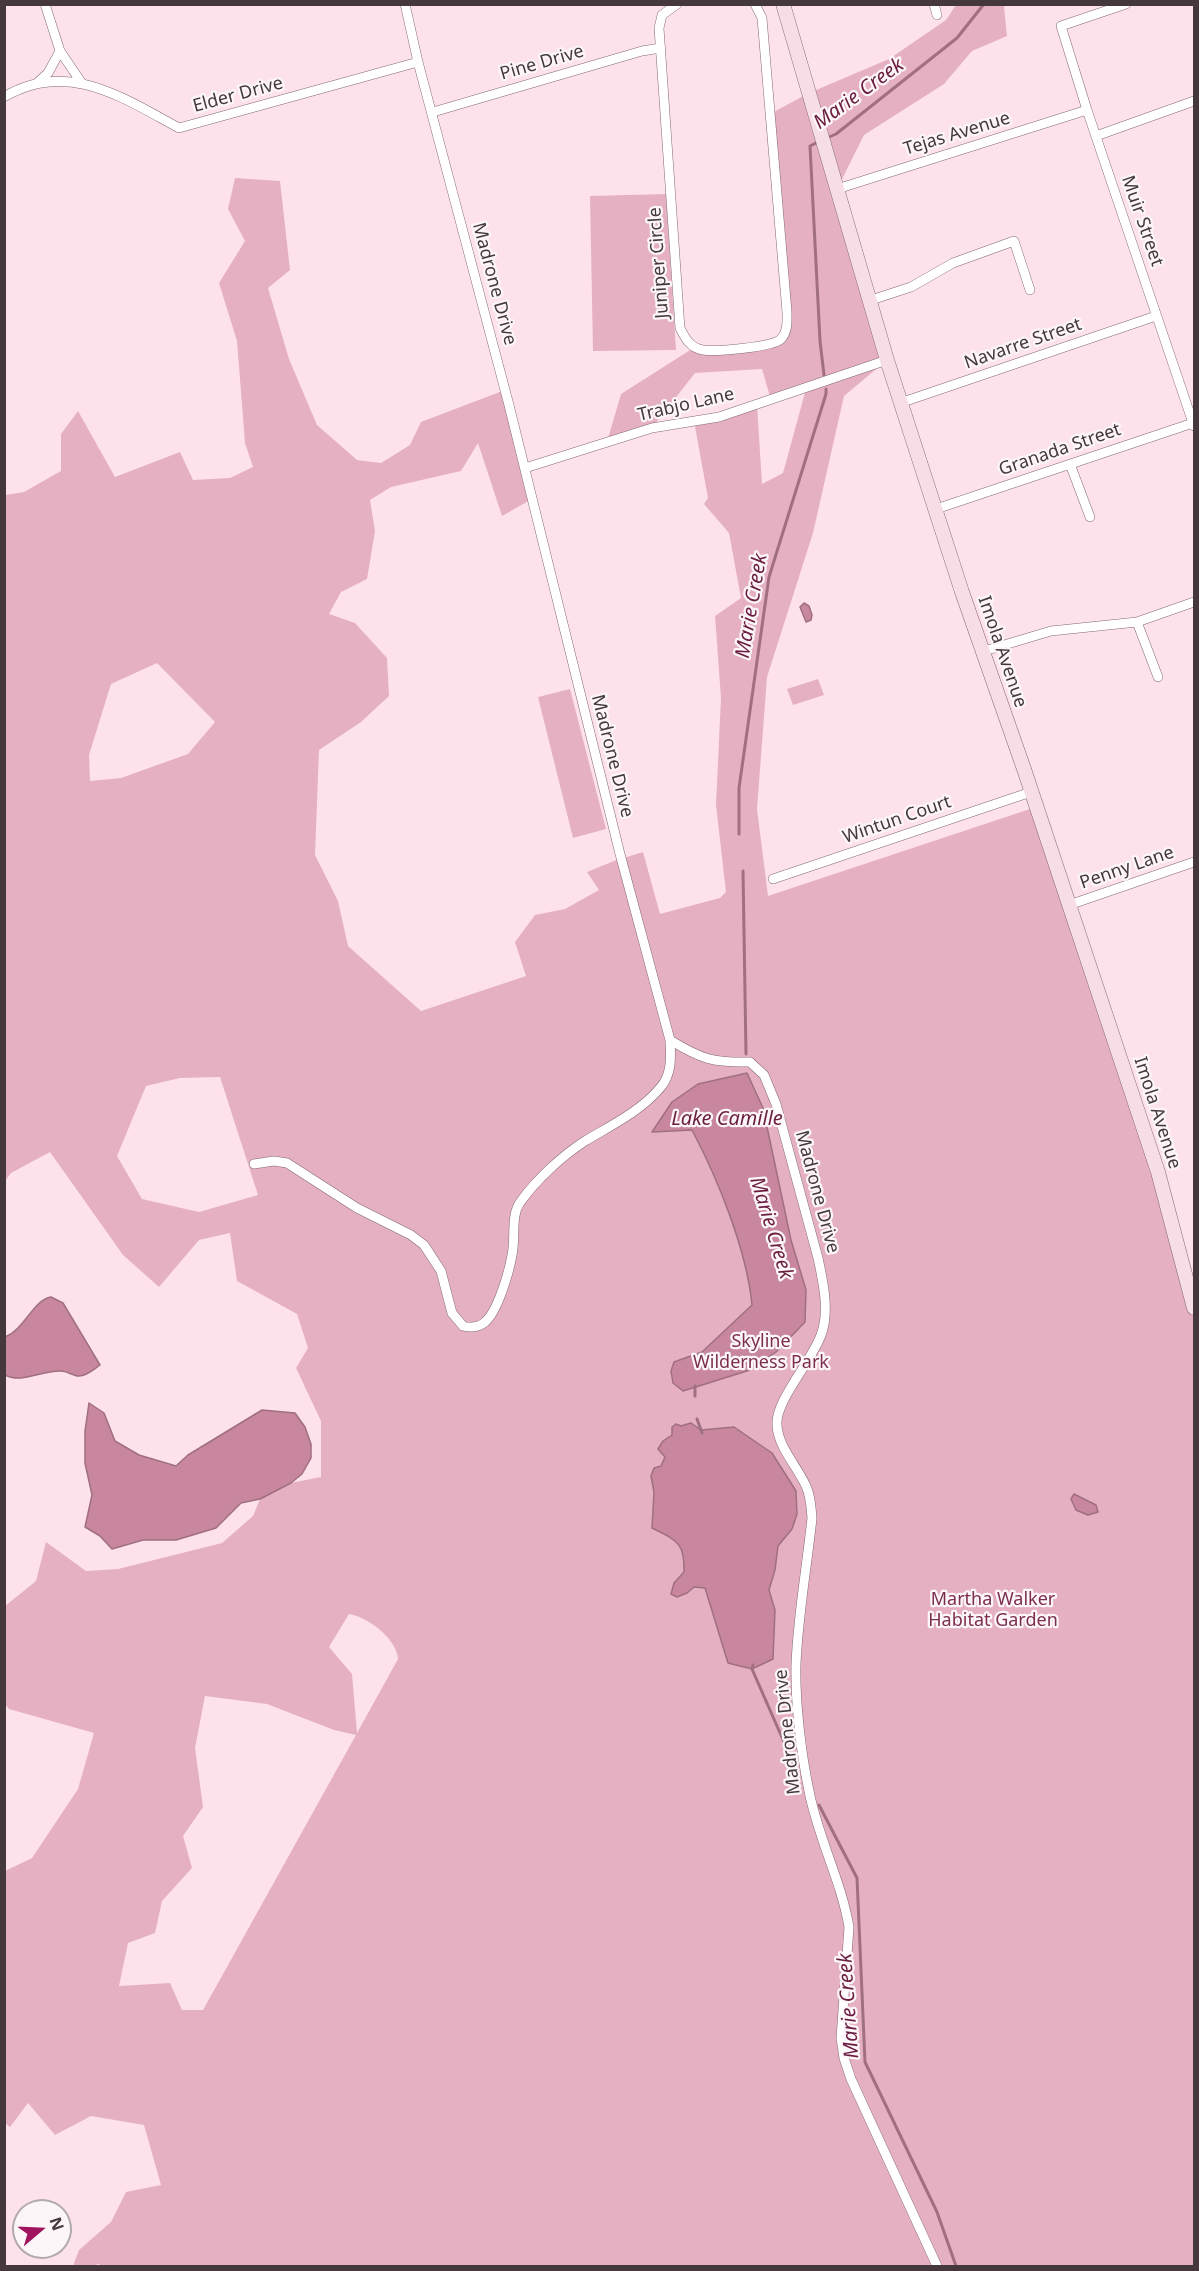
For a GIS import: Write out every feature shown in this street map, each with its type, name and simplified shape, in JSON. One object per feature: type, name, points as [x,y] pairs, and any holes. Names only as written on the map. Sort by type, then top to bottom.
[{"type":"street","points":[[45,4],[60,51],[81,82]]},
{"type":"street","name":"Madrone Drive","points":[[405,4],[418,62],[525,468],[620,854],[670,1040],[702,1058],[721,1062],[750,1062],[764,1075],[776,1104],[818,1258],[823,1282],[825,1318],[822,1334],[779,1409],[776,1424],[779,1438],[806,1486],[811,1501],[812,1518],[796,1663],[797,1700],[808,1789],[814,1815],[846,1910],[849,1927],[841,2038],[844,2058],[851,2079],[937,2266]]},
{"type":"street","name":"Juniper Circle","points":[[677,4],[662,15],[659,28],[680,328],[686,340],[703,350],[765,345],[780,341],[787,330],[762,18],[755,4]]},
{"type":"street","name":"Imola Avenue","points":[[783,4],[868,301],[900,403],[1158,1172],[1194,1308]]},
{"type":"street","points":[[934,4],[937,15]]},
{"type":"street","name":"Muir Street","points":[[1125,4],[1061,26],[1087,110],[1194,424]]},
{"type":"street","name":"Pine Drive","points":[[433,112],[642,51],[661,48]]},
{"type":"street","points":[[36,83],[48,73],[60,51]]},
{"type":"street","name":"Elder Drive","points":[[4,97],[36,83],[81,82],[115,94],[179,128],[418,62]]},
{"type":"street","points":[[1096,136],[1194,101]]},
{"type":"street","name":"Tejas Avenue","points":[[837,189],[1087,110]]},
{"type":"street","points":[[868,301],[911,287],[953,263],[1014,241],[1030,290]]},
{"type":"street","name":"Navarre Street","points":[[900,403],[1156,316]]},
{"type":"street","name":"Trabjo Lane","points":[[525,468],[652,428],[719,417],[887,360]]},
{"type":"street","name":"Granada Street","points":[[936,509],[1194,424]]},
{"type":"street","points":[[1070,464],[1090,517]]},
{"type":"street","points":[[984,651],[1051,631],[1137,622],[1194,602]]},
{"type":"street","points":[[1137,622],[1158,677]]},
{"type":"street","name":"Wintun Court","points":[[773,879],[1031,792]]},
{"type":"street","name":"Penny Lane","points":[[1070,905],[1194,862]]},
{"type":"street","points":[[254,1164],[274,1161],[287,1163],[357,1208],[420,1241],[430,1252],[441,1271],[456,1319],[463,1326],[474,1328],[486,1322],[505,1283],[513,1254],[514,1224],[520,1202],[539,1180],[582,1143],[632,1111],[660,1088],[670,1067],[670,1040]]},
{"type":"green space","name":"Skyline Wilderness Park","points":[[956,5],[1006,5],[1004,7],[1007,36],[972,51],[944,84],[864,135],[837,189],[887,360],[844,396],[813,533],[767,677],[757,809],[768,896],[1036,807],[1194,1308],[1194,2266],[104,2266],[98,2264],[73,2266],[79,2250],[111,2222],[126,2192],[161,2185],[144,2125],[91,2116],[55,2135],[28,2103],[10,2127],[5,2123],[5,1871],[32,1858],[78,1789],[94,1733],[9,1709],[5,1704],[5,1606],[36,1581],[46,1542],[86,1571],[118,1569],[222,1543],[253,1516],[260,1499],[291,1483],[321,1477],[321,1421],[296,1368],[308,1348],[297,1314],[237,1281],[230,1233],[199,1240],[159,1287],[123,1255],[50,1152],[11,1173],[5,1181],[5,495],[24,492],[61,471],[61,434],[78,411],[115,477],[180,452],[193,480],[230,478],[253,467],[245,443],[237,341],[219,283],[245,241],[228,209],[235,178],[280,181],[290,270],[268,288],[289,359],[317,425],[357,460],[381,463],[410,445],[421,422],[505,390],[532,499],[502,516],[478,443],[461,471],[391,487],[370,500],[375,531],[367,579],[341,592],[329,614],[355,623],[387,658],[389,696],[361,722],[319,750],[315,855],[338,901],[348,946],[421,1011],[526,976],[515,942],[535,915],[565,909],[599,890],[587,872],[614,861],[643,852],[660,914],[720,898],[726,892],[716,805],[721,698],[715,616],[741,598],[729,533],[704,504],[708,498],[694,421],[757,405],[762,484],[783,473],[806,389],[771,400],[762,369],[695,373],[652,428],[607,442],[621,394],[695,347],[765,345],[787,330],[770,114],[809,93],[889,59],[946,20]],"holes":[[[157,663],[215,722],[188,754],[121,778],[90,781],[89,755],[111,684]],[[220,1077],[258,1195],[199,1212],[142,1199],[117,1156],[146,1086],[180,1078]],[[349,1614],[373,1624],[393,1644],[396,1651],[398,1659],[357,1733],[352,1674],[329,1647]],[[205,1696],[267,1704],[334,1730],[356,1735],[203,2010],[182,2010],[170,1983],[119,1986],[128,1943],[155,1933],[162,1901],[192,1868],[183,1836],[203,1807],[195,1748]]]},
{"type":"green space","points":[[666,194],[676,350],[593,351],[590,196]]},
{"type":"green space","points":[[818,679],[824,695],[793,705],[787,689]]},
{"type":"green space","points":[[570,689],[606,829],[573,838],[538,697]]},
{"type":"water","points":[[804,603],[809,606],[812,615],[811,620],[806,622],[800,607]]},
{"type":"water","name":"Lake Camille","points":[[747,1073],[763,1108],[791,1240],[806,1290],[805,1322],[776,1352],[750,1370],[683,1391],[673,1383],[671,1371],[674,1362],[702,1352],[752,1305],[738,1239],[712,1170],[692,1130],[652,1132],[672,1102],[698,1084]]},
{"type":"water","points":[[51,1297],[63,1303],[100,1365],[82,1376],[61,1371],[18,1378],[5,1375],[5,1337],[18,1328],[39,1303]]},
{"type":"water","points":[[89,1403],[104,1413],[115,1441],[139,1455],[176,1466],[188,1455],[262,1410],[295,1413],[305,1427],[311,1444],[311,1458],[302,1474],[291,1483],[260,1499],[241,1503],[216,1528],[176,1540],[143,1540],[112,1549],[100,1536],[85,1527],[92,1495],[85,1463],[85,1431]]},
{"type":"water","points":[[691,1423],[701,1430],[734,1427],[772,1453],[796,1491],[797,1514],[792,1529],[778,1546],[775,1570],[769,1590],[775,1610],[773,1659],[752,1669],[728,1663],[705,1588],[694,1587],[677,1597],[671,1594],[674,1583],[684,1572],[683,1554],[673,1539],[652,1528],[654,1492],[651,1476],[654,1468],[661,1466],[665,1457],[658,1449],[663,1441],[672,1435],[672,1427],[676,1424],[681,1426]]},
{"type":"water","points":[[1074,1494],[1096,1505],[1098,1512],[1088,1515],[1076,1510],[1071,1499]]},
{"type":"waterway","name":"Marie Creek","points":[[827,138],[836,134],[957,38],[984,4]]},
{"type":"waterway","name":"Marie Creek","points":[[818,142],[810,146],[820,341],[824,375]]},
{"type":"waterway","name":"Marie Creek","points":[[739,834],[739,788],[769,577],[826,389]]},
{"type":"waterway","name":"Marie Creek","points":[[743,871],[746,1054]]},
{"type":"waterway","name":"Marie Creek","points":[[695,1386],[695,1396]]},
{"type":"waterway","name":"Marie Creek","points":[[697,1419],[702,1433]]},
{"type":"waterway","name":"Marie Creek","points":[[753,1665],[752,1669],[798,1774]]},
{"type":"waterway","name":"Marie Creek","points":[[819,1805],[857,1878],[865,2062],[937,2212],[956,2266]]},
{"type":"park label","name":"Martha Walker Habitat Garden","points":[[993,1610]]}]
